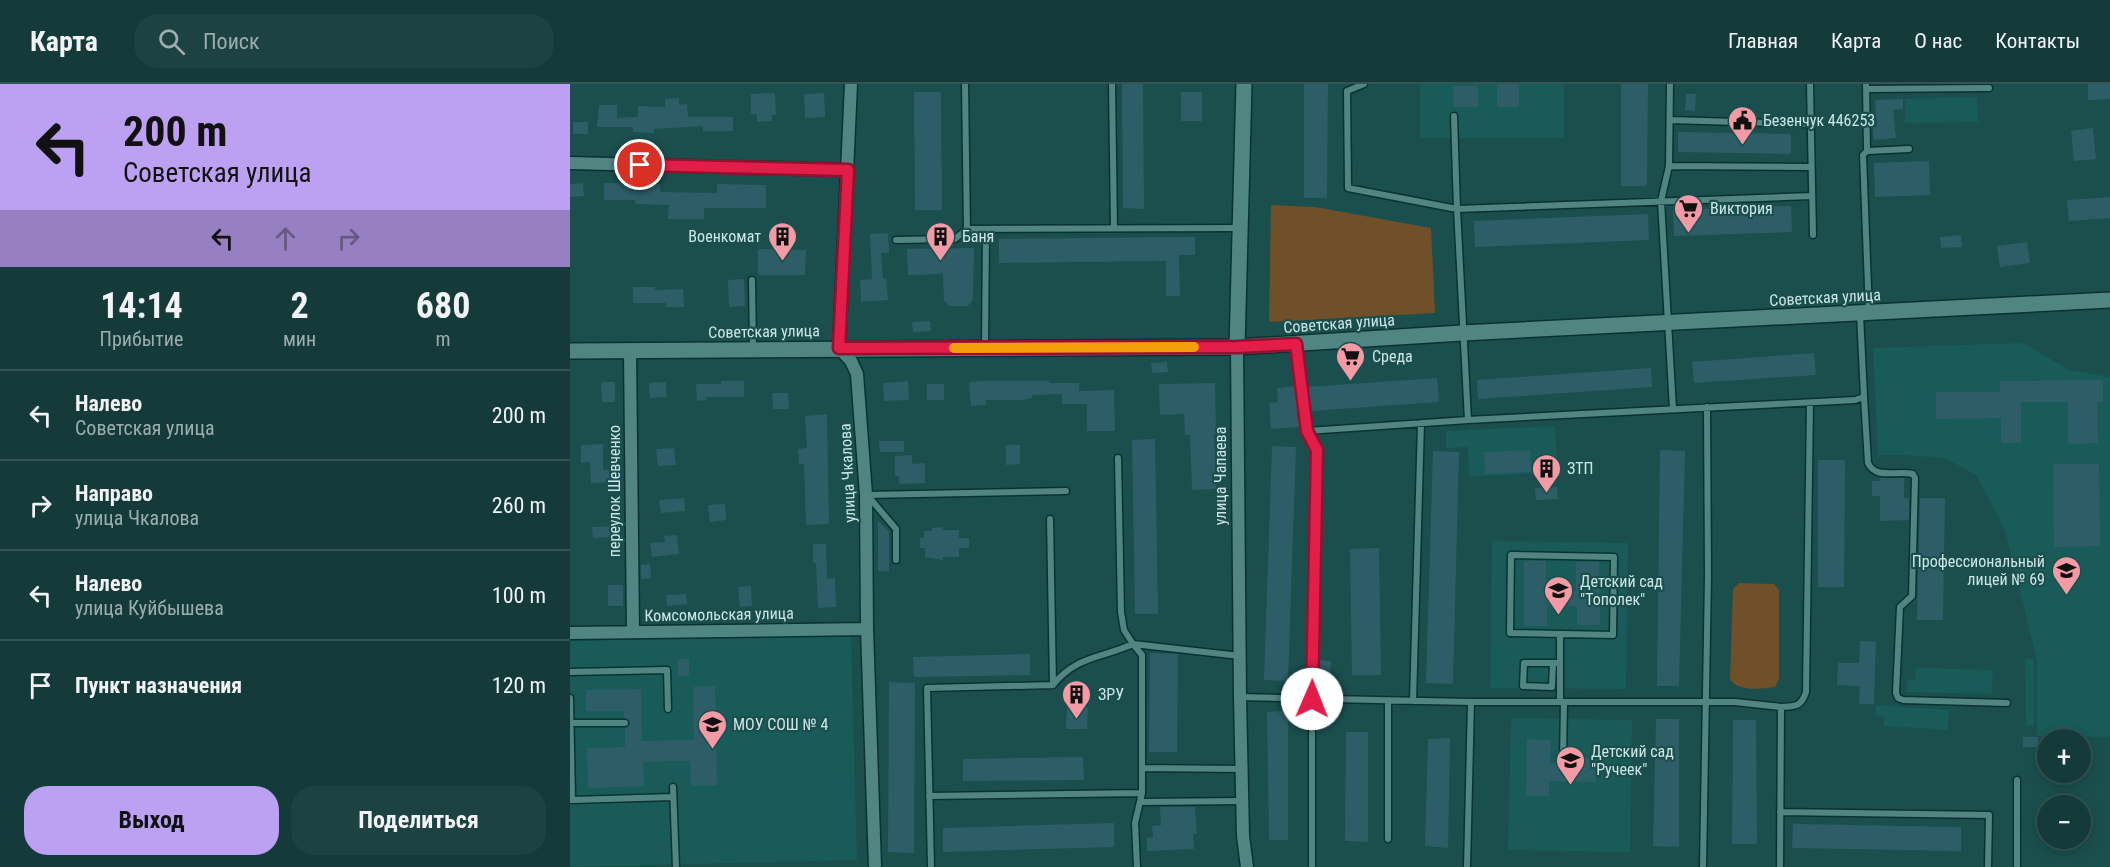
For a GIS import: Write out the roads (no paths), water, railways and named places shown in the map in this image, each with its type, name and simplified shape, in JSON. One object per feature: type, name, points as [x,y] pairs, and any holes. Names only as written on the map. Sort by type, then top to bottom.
[{"type":"street","points":[[839,348],[851,84]]},
{"type":"street","name":"улица Чапаева","points":[[1244,84],[1237,347],[1239,698],[1243,836],[1247,867]]},
{"type":"street","points":[[570,163],[848,170]]},
{"type":"street","name":"Советская улица","points":[[570,351],[1237,347],[1462,333],[2110,300]]},
{"type":"street","name":"улица Чкалова","points":[[839,348],[851,361],[857,374],[866,495],[867,629],[875,867]]},
{"type":"street","name":"переулок Шевченко","points":[[630,351],[633,632]]},
{"type":"street","name":"Комсомольская улица","points":[[570,633],[867,629]]},
{"type":"lane","points":[[965,84],[967,229]]},
{"type":"lane","points":[[1112,84],[1114,228]]},
{"type":"lane","points":[[1364,84],[1347,91],[1348,188],[1457,209],[1812,196]]},
{"type":"lane","points":[[1670,84],[1669,166],[1661,201],[1672,409]]},
{"type":"lane","points":[[1810,84],[1813,235]]},
{"type":"lane","points":[[1989,87],[1866,87],[1867,151],[1863,155],[1864,398],[1871,469],[1877,473],[1913,474],[1915,478],[1912,596],[1900,607],[1896,693],[1898,698],[2007,703]]},
{"type":"lane","points":[[1454,116],[1462,333],[1468,420]]},
{"type":"lane","points":[[1670,120],[1810,124]]},
{"type":"lane","points":[[1867,151],[1909,149]]},
{"type":"lane","points":[[1669,166],[1811,167]]},
{"type":"lane","points":[[896,240],[955,239],[967,229],[1240,228]]},
{"type":"lane","points":[[985,348],[986,229]]},
{"type":"lane","points":[[752,280],[753,349]]},
{"type":"lane","points":[[1296,344],[1307,431],[1317,450],[1312,699],[1312,867]]},
{"type":"lane","points":[[1307,431],[1864,398]]},
{"type":"lane","points":[[1239,698],[1471,702],[1735,702],[1781,707],[1797,706],[1803,700],[1806,692],[1810,403]]},
{"type":"lane","points":[[1703,867],[1707,407]]},
{"type":"lane","points":[[1413,701],[1421,423]]},
{"type":"lane","points":[[1118,458],[1121,612],[1124,630],[1142,655],[1142,793],[1135,823],[1137,867]]},
{"type":"lane","points":[[866,495],[1066,491]]},
{"type":"lane","points":[[866,495],[896,529],[896,560]]},
{"type":"lane","points":[[1050,519],[1053,685]]},
{"type":"lane","points":[[1511,555],[1614,557],[1613,635],[1560,634],[1510,633],[1511,555]]},
{"type":"lane","points":[[1556,663],[1524,663],[1523,686],[1552,687],[1556,663],[1560,634]]},
{"type":"lane","points":[[931,867],[927,688],[1053,685],[1061,675],[1085,659],[1133,644],[1240,656]]},
{"type":"lane","points":[[1556,663],[1562,702],[1563,758]]},
{"type":"lane","points":[[570,672],[667,670],[668,709]]},
{"type":"lane","points":[[570,698],[572,800],[673,797]]},
{"type":"lane","points":[[1388,701],[1388,838]]},
{"type":"lane","points":[[1467,867],[1471,702]]},
{"type":"lane","points":[[1780,867],[1781,707]]},
{"type":"lane","points":[[570,723],[625,723]]},
{"type":"lane","points":[[1142,768],[1242,769]]},
{"type":"lane","points":[[2017,780],[2017,867]]},
{"type":"lane","points":[[673,787],[676,867]]},
{"type":"lane","points":[[929,796],[1142,793]]},
{"type":"lane","points":[[1140,802],[1242,801]]},
{"type":"lane","points":[[1780,812],[1989,815],[1988,867]]},
{"type":"place","name":"Безенчук 446253","points":[[1742,146]]},
{"type":"place","name":"Виктория","points":[[1689,234]]},
{"type":"place","name":"Военкомат","points":[[782,262]]},
{"type":"place","name":"Баня","points":[[941,262]]},
{"type":"place","name":"Среда","points":[[1351,382]]},
{"type":"place","name":"ЗТП","points":[[1546,494]]},
{"type":"place","name":"Профессиональный лицей № 69","points":[[2066,596]]},
{"type":"place","name":"Детский сад \"Тополек\"","points":[[1559,616]]},
{"type":"place","name":"ЗРУ","points":[[1077,720]]},
{"type":"place","name":"МОУ СОШ № 4","points":[[712,750]]},
{"type":"place","name":"Детский сад \"Ручеек\"","points":[[1570,786]]}]
